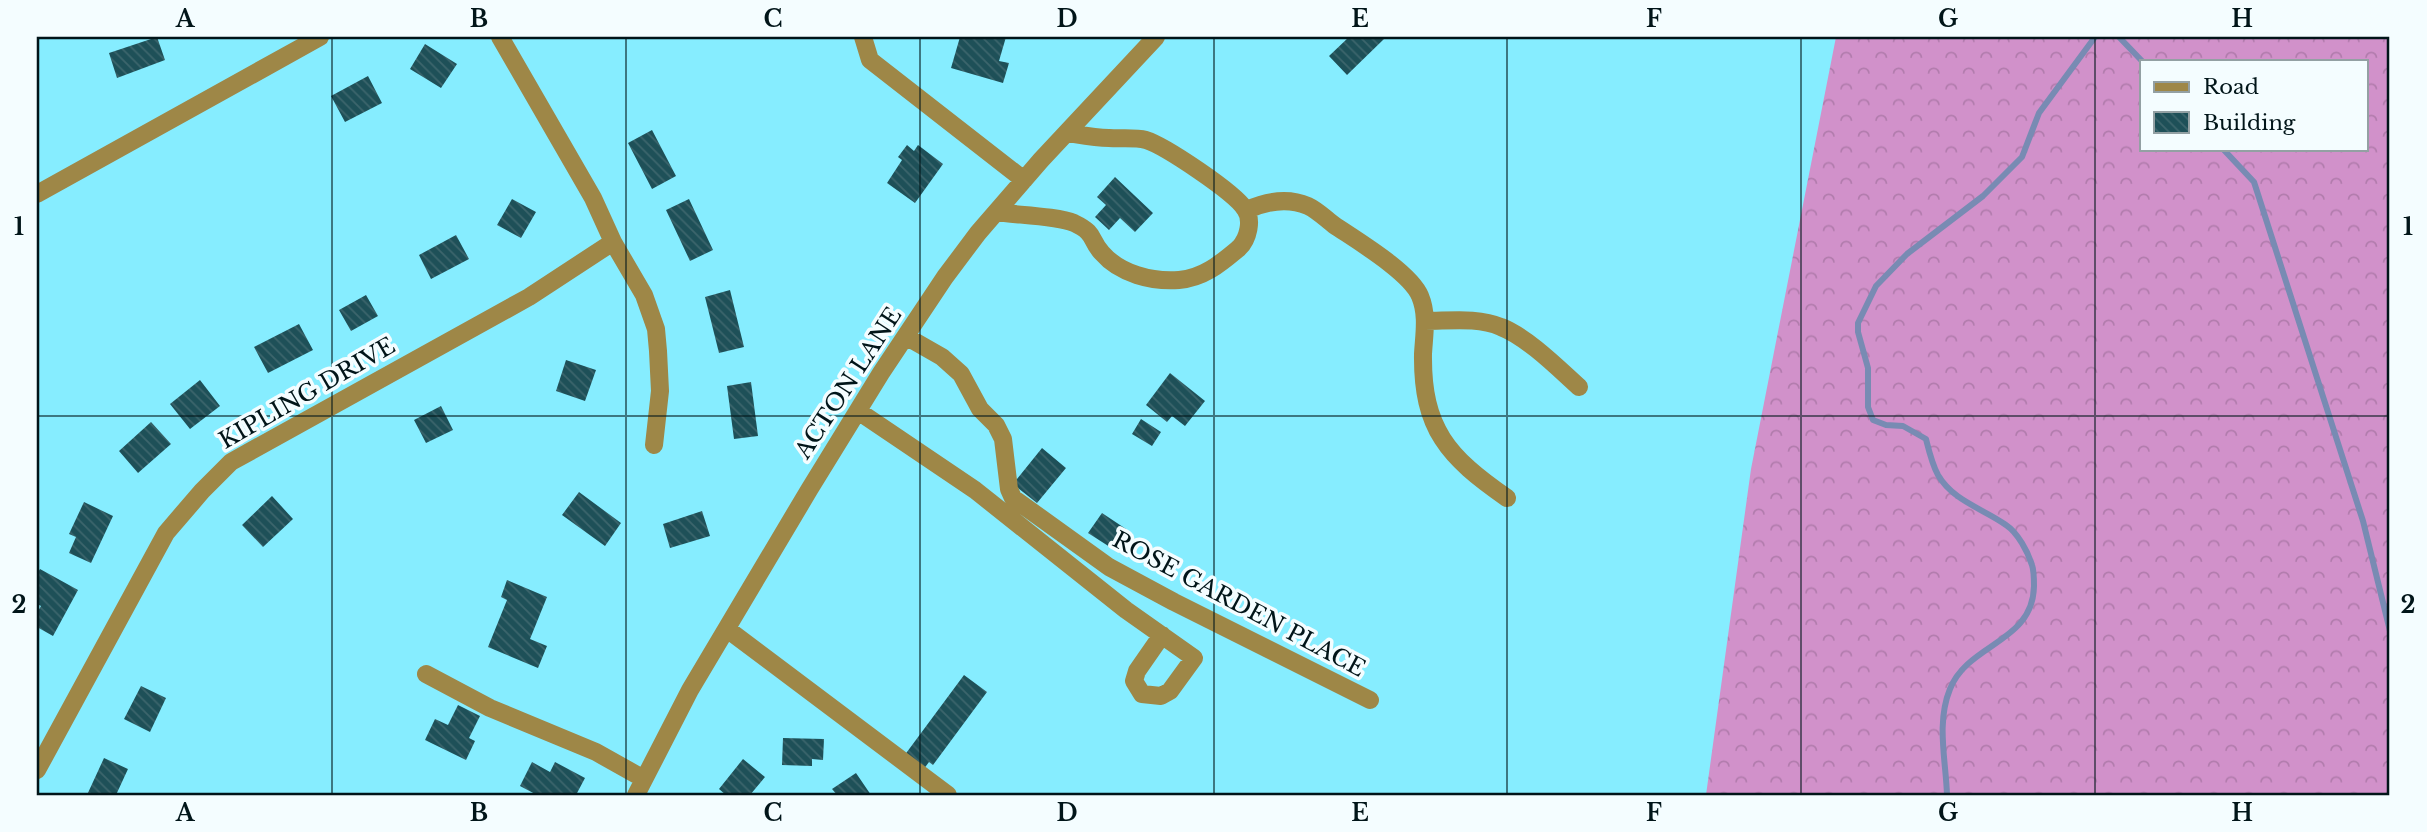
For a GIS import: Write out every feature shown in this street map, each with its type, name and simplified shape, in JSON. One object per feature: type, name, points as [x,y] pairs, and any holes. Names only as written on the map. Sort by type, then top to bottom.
[{"type":"street","points":[[37,194],[320,37]]},
{"type":"street","points":[[500,37],[593,198],[613,242],[644,295],[656,329],[660,391],[654,445]]},
{"type":"street","points":[[863,37],[870,60],[1024,180]]},
{"type":"street","name":"ACTON LANE","points":[[640,787],[690,690],[858,411],[945,277],[996,212],[1146,40]]},
{"type":"street","points":[[996,212],[1072,222],[1092,233],[1100,251],[1112,264],[1144,277],[1180,280],[1216,268],[1242,244],[1249,231],[1247,210],[1164,148],[1144,139],[1066,133]]},
{"type":"street","points":[[1247,210],[1267,201],[1277,200],[1308,206],[1397,269],[1420,294],[1425,321],[1424,393],[1442,439],[1456,458],[1507,498]]},
{"type":"street","name":"KIPLING DRIVE","points":[[37,770],[166,533],[231,462],[529,297],[613,242]]},
{"type":"street","points":[[1425,321],[1477,321],[1502,327],[1537,350],[1578,387]]},
{"type":"street","name":"ROSE GARDEN PLACE","points":[[906,337],[942,357],[961,374],[980,409],[996,425],[1003,439],[1009,489],[1013,498],[1109,567],[1370,700]]},
{"type":"street","points":[[858,411],[975,489],[1126,610],[1162,635]]},
{"type":"street","points":[[727,629],[948,795]]},
{"type":"street","points":[[426,674],[490,708],[596,752],[640,787]]},
{"type":"green space","points":[[1836,37],[2390,37],[2390,795],[1706,795],[1751,469]]},
{"type":"building","points":[[157,37],[165,60],[117,78],[109,53]]},
{"type":"building","points":[[960,37],[1006,37],[999,61],[1009,63],[1003,83],[951,68]]},
{"type":"building","points":[[1349,37],[1384,39],[1347,75],[1329,56]]},
{"type":"building","points":[[425,44],[457,64],[441,88],[410,69]]},
{"type":"building","points":[[368,76],[382,103],[345,122],[331,96]]},
{"type":"building","points":[[652,130],[676,176],[652,189],[628,143]]},
{"type":"building","points":[[907,145],[914,151],[918,145],[943,164],[915,203],[887,183],[902,160],[898,157]]},
{"type":"building","points":[[1115,177],[1153,213],[1135,232],[1120,218],[1109,230],[1095,217],[1106,205],[1097,197]]},
{"type":"building","points":[[512,199],[536,212],[521,238],[497,225]]},
{"type":"building","points":[[689,199],[713,250],[690,261],[666,210]]},
{"type":"building","points":[[456,235],[469,259],[431,279],[419,255]]},
{"type":"building","points":[[730,290],[744,347],[719,353],[705,297]]},
{"type":"building","points":[[366,295],[378,316],[351,331],[339,310]]},
{"type":"building","points":[[299,324],[313,350],[268,373],[254,347]]},
{"type":"building","points":[[566,360],[596,370],[585,401],[556,391]]},
{"type":"building","points":[[1170,373],[1205,401],[1185,426],[1172,416],[1167,422],[1146,405]]},
{"type":"building","points":[[200,380],[220,406],[190,429],[170,404]]},
{"type":"building","points":[[751,382],[758,436],[734,439],[727,386]]},
{"type":"building","points":[[441,406],[453,430],[426,443],[414,420]]},
{"type":"building","points":[[1141,419],[1161,432],[1152,446],[1132,434]]},
{"type":"building","points":[[151,422],[171,444],[138,473],[119,451]]},
{"type":"building","points":[[1042,448],[1066,468],[1037,503],[1013,484]]},
{"type":"building","points":[[579,492],[621,523],[605,546],[562,515]]},
{"type":"building","points":[[272,496],[293,519],[263,547],[242,525]]},
{"type":"building","points":[[84,502],[113,516],[91,563],[69,553],[76,537],[69,534]]},
{"type":"building","points":[[702,511],[710,536],[670,548],[663,524]]},
{"type":"building","points":[[1102,513],[1126,529],[1113,549],[1088,533]]},
{"type":"building","points":[[40,569],[78,590],[53,636],[37,627],[37,613],[41,606],[37,604],[37,574]]},
{"type":"building","points":[[507,580],[547,597],[530,639],[547,646],[538,668],[488,647],[507,600],[501,597]]},
{"type":"building","points":[[964,675],[987,692],[933,765],[929,762],[923,770],[904,756]]},
{"type":"building","points":[[141,686],[166,698],[150,732],[124,719]]},
{"type":"building","points":[[458,705],[480,716],[469,738],[475,741],[466,760],[425,740],[435,719],[448,725]]},
{"type":"building","points":[[783,738],[824,739],[823,760],[812,759],[812,766],[782,765]]},
{"type":"building","points":[[104,758],[128,769],[116,795],[87,795]]},
{"type":"building","points":[[743,759],[765,777],[750,795],[726,795],[719,789]]},
{"type":"building","points":[[532,762],[550,772],[555,762],[585,778],[576,795],[537,795],[520,786]]},
{"type":"building","points":[[856,773],[871,795],[837,795],[832,789]]},
{"type":"waterway","points":[[1947,795],[1943,715],[1950,689],[1959,674],[1971,662],[2012,632],[2023,620],[2031,605],[2033,570],[2025,549],[2010,528],[1960,498],[1944,484],[1934,466],[1926,439],[1903,426],[1886,425],[1873,420],[1868,407],[1868,368],[1858,323],[1876,286],[1907,254],[1983,196],[2022,157],[2039,113],[2095,37]]},
{"type":"waterway","points":[[2119,37],[2141,60]]},
{"type":"waterway","points":[[2224,150],[2254,182],[2363,521],[2390,631]]}]
